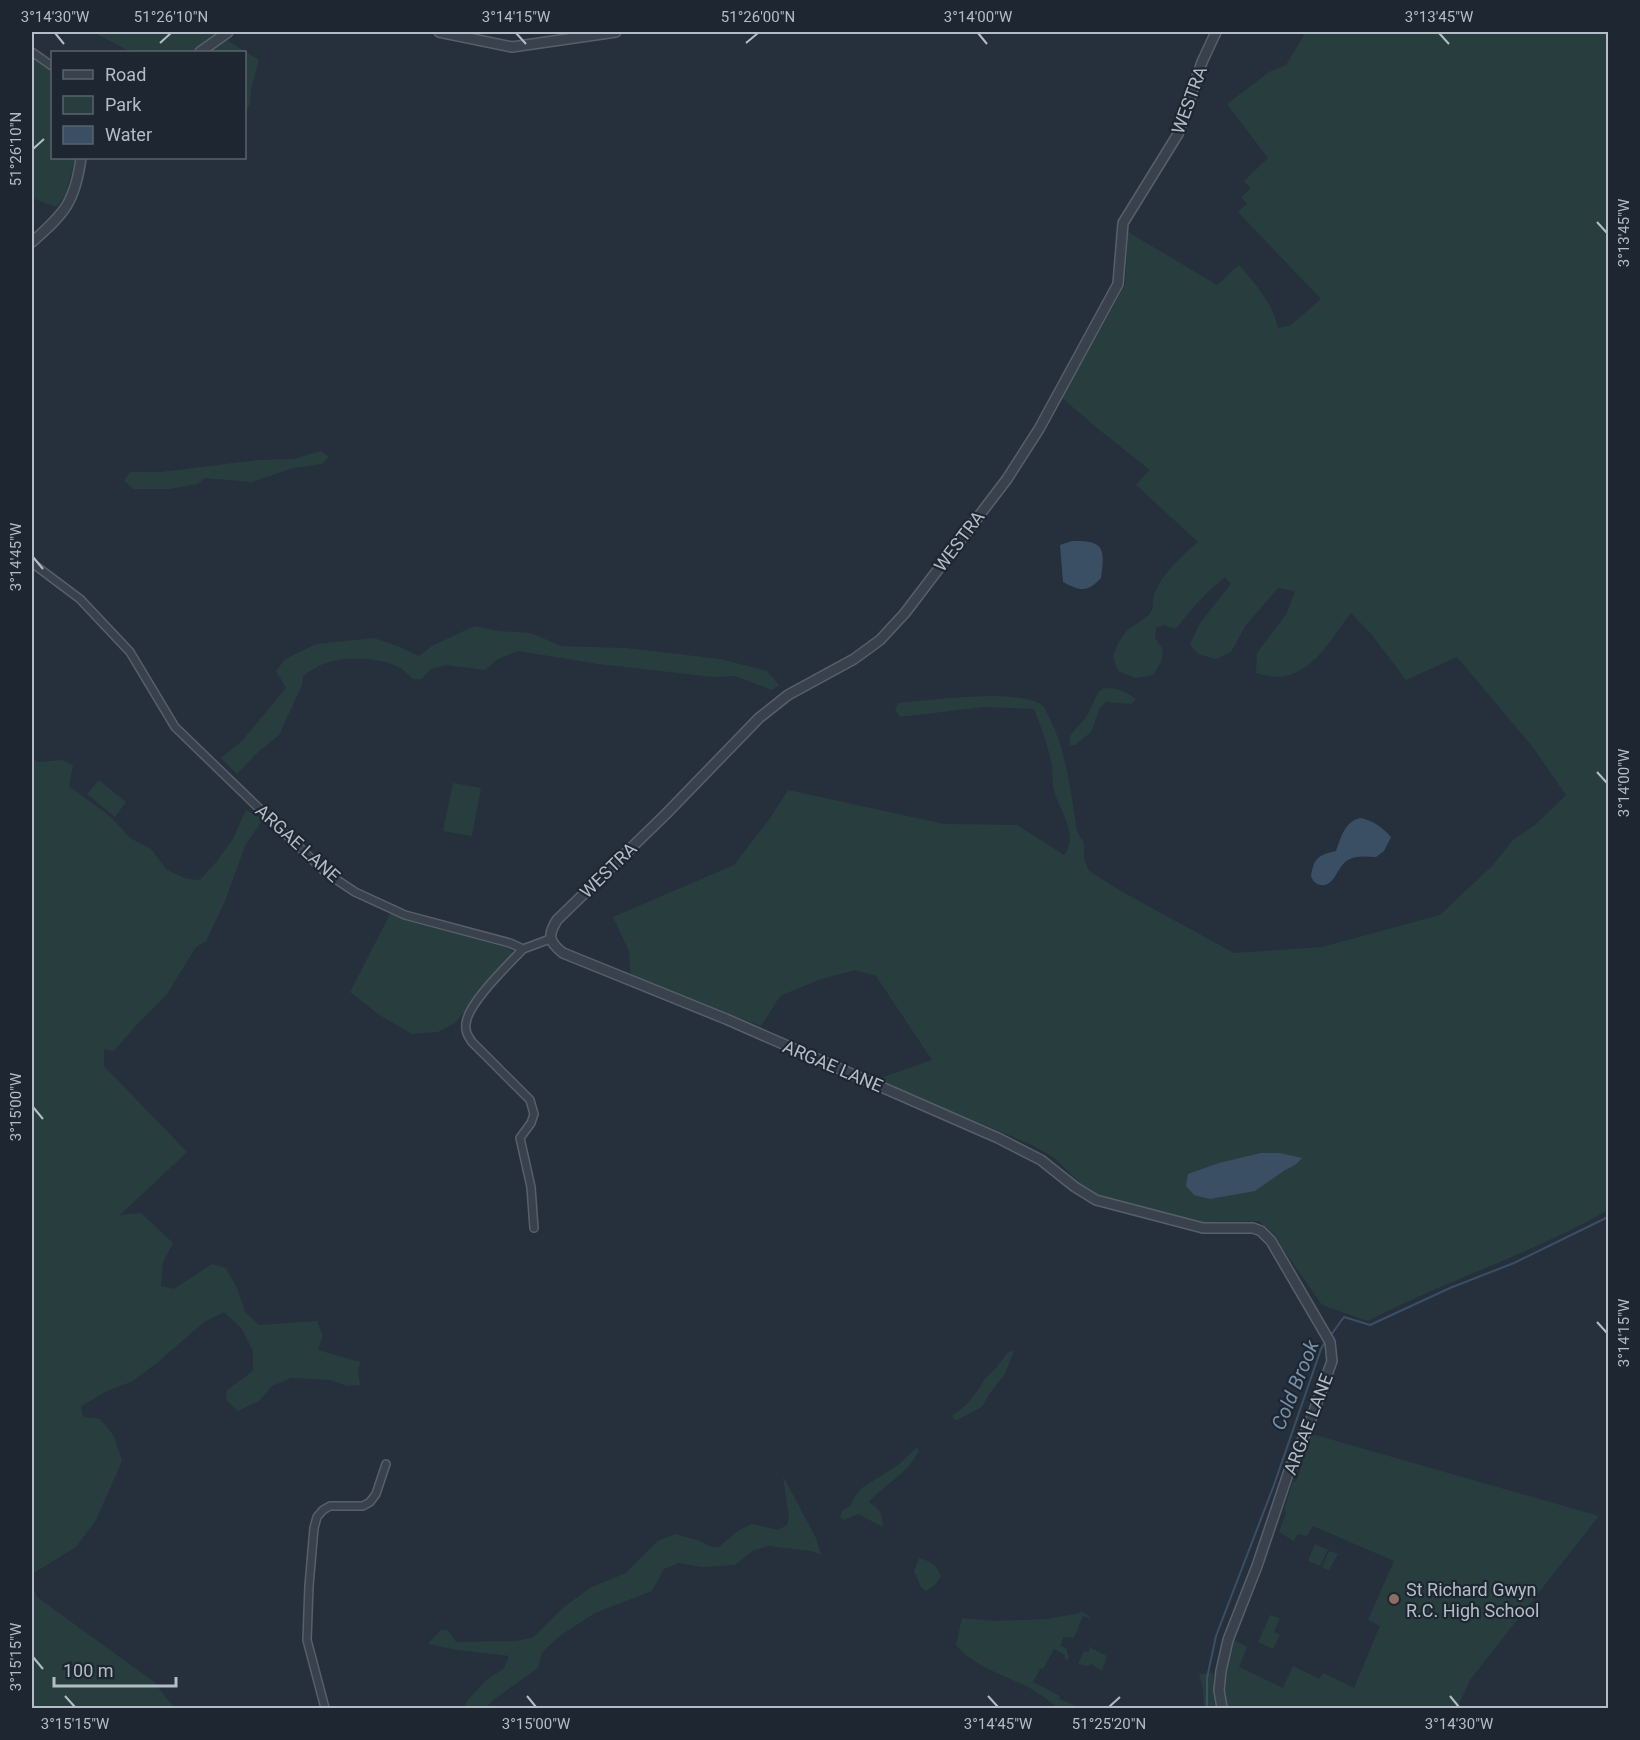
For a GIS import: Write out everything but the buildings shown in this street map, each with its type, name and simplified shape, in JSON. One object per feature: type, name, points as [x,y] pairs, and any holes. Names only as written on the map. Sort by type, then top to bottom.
[{"type":"street","points":[[201,51],[228,32]]},
{"type":"street","points":[[439,32],[512,47],[616,32]]},
{"type":"street","name":"WESTRA","points":[[550,939],[551,930],[557,920],[666,814],[759,718],[788,695],[854,659],[880,640],[904,613],[1007,479],[1039,429],[1118,284],[1123,223],[1178,134],[1216,32]]},
{"type":"street","points":[[32,52],[51,65]]},
{"type":"street","points":[[32,242],[67,207],[74,193],[81,159]]},
{"type":"street","name":"ARGAE LANE","points":[[32,563],[80,599],[130,651],[175,727],[325,872],[356,892],[405,915],[510,943],[523,949]]},
{"type":"street","points":[[534,1228],[531,1187],[520,1138],[531,1123],[534,1114],[532,1107],[527,1095],[472,1041],[466,1032],[466,1021],[475,1004],[492,982],[523,949],[550,939]]},
{"type":"street","name":"ARGAE LANE","points":[[550,939],[563,953],[737,1024],[998,1138],[1041,1160],[1075,1187],[1096,1200],[1203,1228],[1252,1228],[1271,1240],[1329,1339],[1332,1361],[1309,1425],[1290,1468],[1257,1566],[1228,1640],[1219,1690],[1222,1708]]},
{"type":"street","points":[[325,1708],[307,1640],[314,1528],[317,1517],[330,1506],[363,1506],[370,1502],[376,1494],[386,1464]]},
{"type":"green space","points":[[93,32],[218,32],[192,51],[129,51]]},
{"type":"green space","points":[[1306,32],[1608,32],[1608,1210],[1519,1254],[1368,1321],[1322,1305],[1276,1236],[1259,1221],[1203,1222],[1096,1198],[1053,1157],[1030,1144],[875,1080],[932,1060],[876,976],[855,970],[818,980],[780,996],[761,1026],[631,978],[629,951],[613,917],[734,865],[771,817],[788,790],[944,824],[1017,825],[1064,855],[1070,840],[1069,831],[1054,790],[1049,752],[1034,709],[984,707],[900,717],[895,710],[898,703],[996,696],[1033,701],[1044,707],[1061,746],[1077,831],[1084,843],[1084,859],[1089,871],[1234,953],[1322,947],[1440,915],[1493,865],[1513,840],[1535,825],[1566,795],[1532,746],[1457,657],[1406,680],[1372,635],[1351,613],[1321,653],[1303,669],[1279,677],[1256,673],[1257,653],[1287,613],[1295,591],[1278,588],[1246,625],[1231,652],[1216,659],[1198,654],[1190,644],[1200,623],[1231,584],[1225,577],[1199,601],[1176,629],[1164,625],[1156,628],[1155,638],[1163,650],[1161,662],[1153,675],[1136,678],[1118,671],[1113,656],[1122,638],[1130,628],[1150,613],[1153,608],[1154,594],[1163,577],[1198,542],[1136,485],[1150,470],[1062,398],[1125,285],[1128,232],[1217,285],[1239,265],[1268,302],[1278,328],[1291,325],[1321,299],[1238,212],[1247,204],[1241,197],[1251,188],[1244,181],[1268,158],[1227,104],[1269,72],[1286,65]]},
{"type":"green space","points":[[227,40],[245,51],[212,51]]},
{"type":"green space","points":[[246,52],[259,60],[251,89],[250,104],[246,110]]},
{"type":"green space","points":[[32,56],[51,67],[51,159],[75,159],[66,195],[56,207],[32,198]]},
{"type":"green space","points":[[321,451],[329,457],[322,464],[293,468],[252,482],[205,478],[197,484],[170,489],[134,489],[124,481],[130,472],[161,472],[257,460],[294,459]]},
{"type":"green space","points":[[474,626],[499,631],[531,633],[561,646],[625,648],[720,659],[767,671],[779,685],[772,690],[735,676],[714,677],[598,664],[518,651],[498,659],[485,670],[446,665],[431,669],[422,679],[413,679],[402,669],[385,662],[341,659],[323,664],[303,676],[302,685],[279,735],[258,752],[237,774],[221,758],[242,741],[286,688],[276,671],[285,659],[316,644],[374,638],[419,656],[432,646]]},
{"type":"green space","points":[[1104,688],[1121,690],[1136,699],[1131,704],[1106,702],[1100,708],[1091,732],[1075,745],[1070,745],[1071,735]]},
{"type":"green space","points":[[32,758],[39,762],[62,760],[73,765],[69,786],[111,817],[130,838],[151,849],[167,870],[187,879],[200,880],[217,861],[233,839],[246,810],[263,819],[245,846],[225,901],[206,941],[196,947],[167,994],[114,1051],[104,1049],[104,1066],[187,1152],[120,1215],[141,1213],[173,1243],[163,1262],[161,1286],[174,1289],[212,1264],[226,1268],[237,1288],[245,1312],[259,1325],[317,1321],[323,1336],[318,1350],[360,1362],[358,1371],[360,1385],[347,1386],[330,1380],[291,1378],[272,1386],[259,1401],[238,1411],[226,1400],[227,1390],[253,1371],[253,1351],[242,1329],[224,1312],[204,1322],[157,1363],[131,1382],[109,1390],[81,1406],[83,1417],[100,1419],[114,1436],[122,1461],[96,1520],[76,1547],[32,1574]]},
{"type":"green space","points":[[99,780],[126,802],[115,817],[87,794]]},
{"type":"green space","points":[[453,783],[481,788],[472,836],[443,831]]},
{"type":"green space","points":[[391,912],[429,926],[510,947],[513,954],[455,1023],[438,1032],[412,1034],[378,1014],[350,992]]},
{"type":"green space","points":[[1014,1351],[1005,1374],[982,1407],[957,1420],[954,1419],[952,1416],[967,1404],[985,1378],[1008,1352]]},
{"type":"green space","name":"St Richard Gwyn R.C. High School","points":[[1312,1434],[1599,1516],[1470,1680],[1457,1708],[1228,1708],[1224,1691],[1228,1661],[1234,1640],[1247,1647],[1239,1667],[1283,1688],[1293,1666],[1319,1679],[1323,1673],[1354,1688],[1380,1626],[1368,1620],[1394,1561],[1313,1526],[1307,1536],[1298,1534],[1294,1541],[1279,1532],[1293,1482],[1296,1481]]},
{"type":"green space","points":[[917,1447],[919,1451],[902,1473],[869,1502],[880,1512],[883,1527],[858,1514],[844,1520],[840,1517],[842,1511],[851,1505],[863,1487],[897,1466]]},
{"type":"green space","points":[[783,1476],[816,1538],[821,1555],[812,1551],[768,1546],[752,1551],[735,1565],[702,1567],[679,1563],[664,1569],[652,1591],[595,1613],[561,1635],[542,1652],[538,1668],[485,1708],[464,1708],[484,1682],[504,1668],[509,1656],[428,1644],[441,1630],[448,1630],[456,1642],[516,1641],[534,1637],[564,1607],[590,1588],[626,1573],[658,1541],[675,1534],[700,1541],[711,1547],[719,1547],[739,1530],[752,1524],[778,1530],[787,1525],[789,1517]]},
{"type":"green space","points":[[1315,1544],[1328,1550],[1320,1566],[1308,1561]]},
{"type":"green space","points":[[1329,1551],[1338,1554],[1329,1570],[1322,1567]]},
{"type":"green space","points":[[919,1558],[933,1564],[941,1576],[936,1584],[926,1591],[921,1587],[914,1571]]},
{"type":"green space","points":[[32,1585],[37,1597],[154,1682],[174,1708],[32,1708]]},
{"type":"green space","points":[[1081,1611],[1089,1618],[1083,1616],[1073,1638],[1063,1637],[1061,1646],[1067,1649],[1069,1656],[1067,1660],[1065,1655],[1054,1649],[1033,1682],[1060,1696],[1059,1699],[1080,1708],[1058,1708],[1030,1688],[979,1664],[956,1645],[962,1618],[995,1621],[1047,1619]]},
{"type":"green space","points":[[1270,1615],[1280,1618],[1274,1632],[1280,1635],[1273,1649],[1258,1642]]},
{"type":"green space","points":[[1087,1646],[1107,1656],[1102,1671],[1091,1664],[1089,1666],[1078,1664],[1084,1651],[1088,1652],[1090,1649]]},
{"type":"green space","points":[[1213,1673],[1215,1708],[1204,1708],[1199,1674]]},
{"type":"water","points":[[1072,541],[1091,542],[1100,548],[1102,553],[1101,578],[1087,588],[1079,589],[1063,582],[1060,545]]},
{"type":"water","points":[[1360,818],[1377,825],[1391,837],[1384,851],[1376,857],[1351,858],[1326,885],[1313,881],[1311,876],[1315,861],[1325,854],[1336,851],[1347,827]]},
{"type":"water","points":[[1261,1153],[1280,1153],[1302,1158],[1255,1191],[1210,1199],[1194,1195],[1186,1186],[1188,1174],[1219,1163]]},
{"type":"waterway","name":"Cold Brook","points":[[1331,1335],[1344,1317],[1370,1325],[1450,1288],[1514,1263],[1608,1217]]},
{"type":"waterway","name":"Cold Brook","points":[[1207,1708],[1207,1678],[1216,1636],[1274,1485],[1325,1342]]},
{"type":"place","name":"St Richard Gwyn R.C. High School","points":[[1394,1599]]}]
